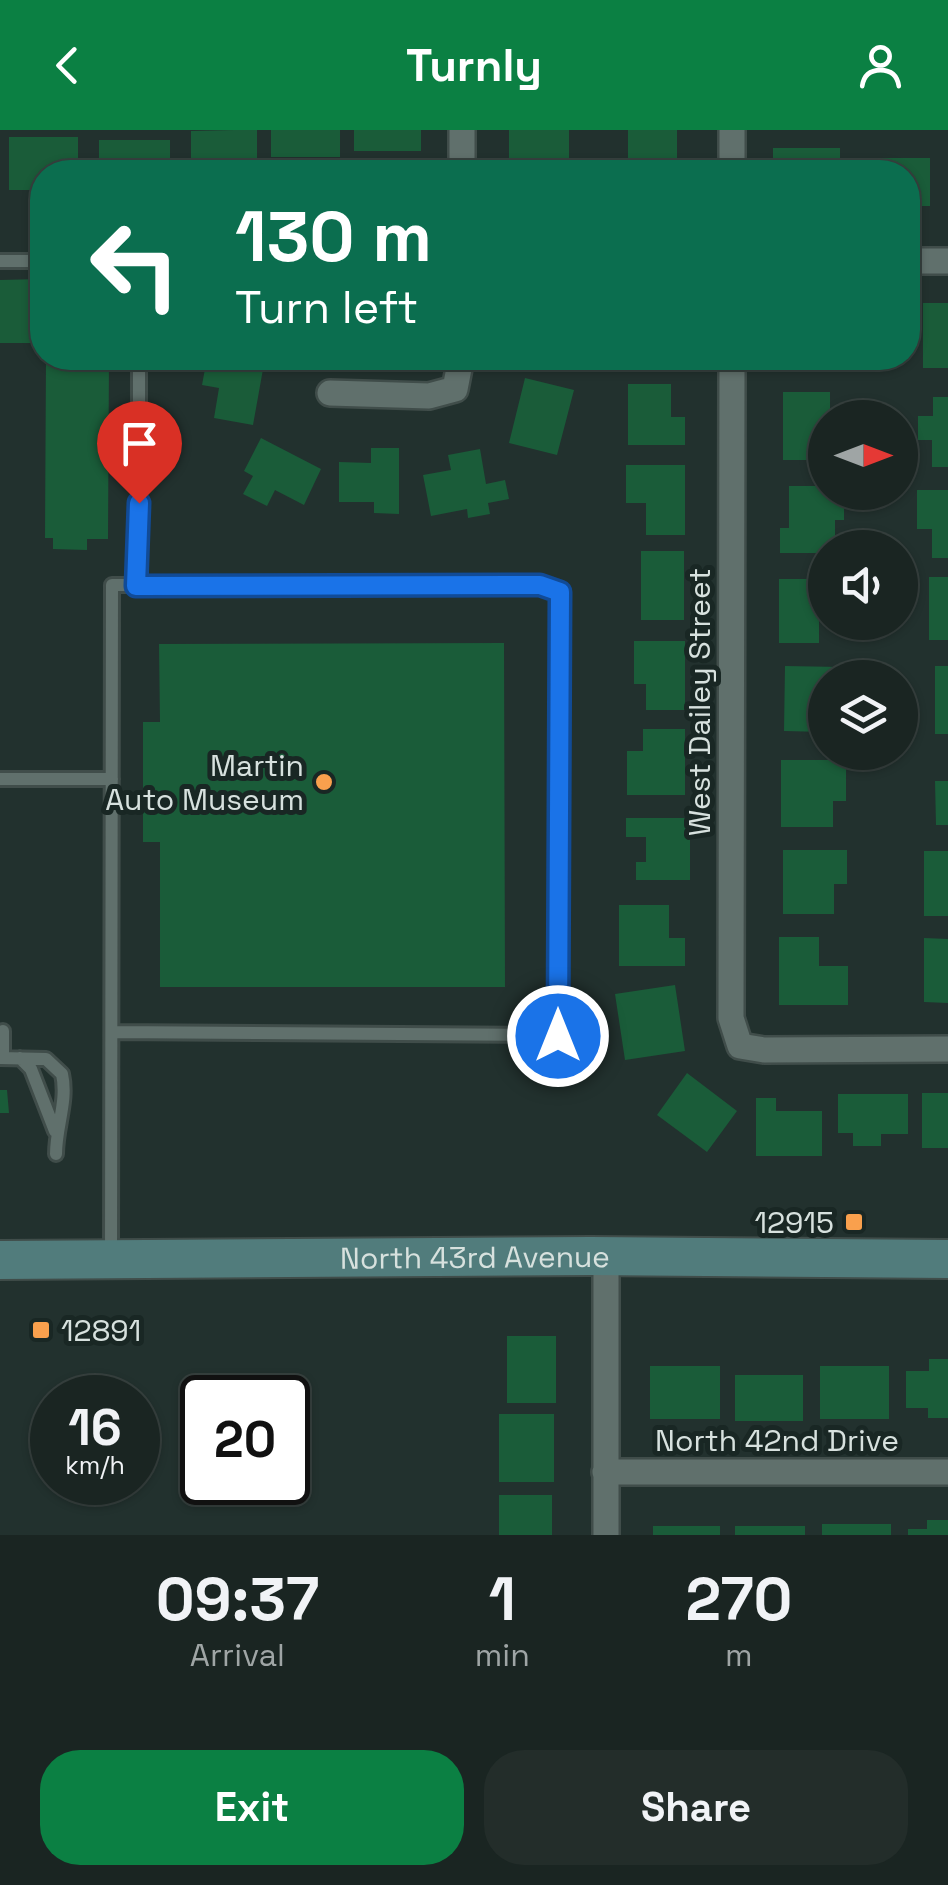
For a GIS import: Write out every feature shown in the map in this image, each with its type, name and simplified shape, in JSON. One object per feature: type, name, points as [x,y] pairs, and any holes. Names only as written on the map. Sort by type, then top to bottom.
[{"type":"main road","name":"North 43rd Avenue","points":[[0,1260],[606,1256],[948,1260]]},
{"type":"street","points":[[462,130],[462,160]]},
{"type":"street","points":[[732,130],[732,160]]},
{"type":"street","points":[[920,261],[948,261]]},
{"type":"street","points":[[330,393],[429,396],[455,390],[459,370]]},
{"type":"street","name":"West Dailey Street","points":[[732,370],[731,1018],[740,1046],[764,1050],[948,1049]]},
{"type":"street","points":[[606,1256],[606,1535]]},
{"type":"street","name":"North 42nd Drive","points":[[606,1472],[948,1472]]},
{"type":"lane","points":[[0,261],[30,261]]},
{"type":"lane","points":[[136,586],[139,370]]},
{"type":"lane","points":[[111,1261],[112,585],[540,585],[560,592],[558,1036],[112,1032]]},
{"type":"lane","points":[[0,779],[112,779]]},
{"type":"lane","points":[[4,1031],[2,1058],[46,1059],[62,1074],[64,1107],[56,1133],[56,1154]]},
{"type":"lane","points":[[20,1058],[31,1069],[56,1133]]},
{"type":"building","points":[[257,130],[257,160],[191,160],[191,131]]},
{"type":"building","points":[[271,130],[340,130],[340,157],[271,157]]},
{"type":"building","points":[[354,130],[421,130],[421,151],[354,151]]},
{"type":"building","points":[[509,130],[569,130],[569,160],[509,160]]},
{"type":"building","points":[[628,130],[677,130],[677,160],[628,160]]},
{"type":"building","points":[[9,137],[78,137],[78,160],[30,160],[30,190],[9,190]]},
{"type":"building","points":[[99,140],[170,140],[170,160],[99,160]]},
{"type":"building","points":[[773,148],[840,148],[840,160],[773,160]]},
{"type":"building","points":[[930,158],[930,206],[920,206],[920,160],[866,160]]},
{"type":"building","points":[[30,279],[30,343],[0,343],[0,280]]},
{"type":"building","points":[[923,303],[948,303],[948,368],[923,368]]},
{"type":"building","points":[[46,370],[109,370],[108,539],[87,539],[87,550],[53,549],[53,538],[45,538]]},
{"type":"building","points":[[205,370],[263,370],[253,425],[214,418],[219,388],[202,385]]},
{"type":"building","points":[[525,378],[574,390],[557,455],[509,443]]},
{"type":"building","points":[[628,384],[671,384],[671,417],[685,417],[685,445],[628,445]]},
{"type":"building","points":[[783,392],[830,392],[830,400],[808,400],[808,460],[783,460]]},
{"type":"building","points":[[933,397],[948,397],[948,467],[932,467],[932,440],[918,440],[918,416],[933,416]]},
{"type":"building","points":[[261,438],[321,469],[304,505],[275,490],[267,506],[243,494],[253,476],[244,471]]},
{"type":"building","points":[[371,448],[399,448],[399,514],[374,513],[374,502],[339,502],[339,462],[371,463]]},
{"type":"building","points":[[480,449],[486,484],[505,480],[509,499],[488,503],[490,514],[468,518],[467,509],[431,516],[423,475],[451,470],[448,455]]},
{"type":"building","points":[[626,465],[685,465],[685,535],[646,535],[646,503],[626,503]]},
{"type":"building","points":[[789,486],[808,486],[808,510],[844,510],[844,520],[835,520],[835,530],[808,530],[808,553],[780,553],[780,528],[789,528]]},
{"type":"building","points":[[918,490],[948,490],[948,558],[932,558],[932,529],[917,529]]},
{"type":"building","points":[[641,551],[684,551],[684,620],[641,620]]},
{"type":"building","points":[[929,577],[948,577],[948,640],[929,640]]},
{"type":"building","points":[[779,579],[808,579],[808,640],[819,643],[779,643]]},
{"type":"building","points":[[634,641],[685,641],[685,710],[646,710],[646,684],[634,684]]},
{"type":"building","name":"Martin Auto Museum","points":[[504,643],[505,987],[160,987],[160,842],[143,842],[143,722],[160,722],[159,644]]},
{"type":"building","points":[[785,666],[808,666],[808,732],[784,731]]},
{"type":"building","points":[[935,666],[948,666],[948,734],[935,734]]},
{"type":"building","points":[[643,729],[685,729],[685,795],[627,795],[627,751],[643,751]]},
{"type":"building","points":[[781,760],[808,760],[808,770],[846,770],[846,801],[833,801],[833,827],[781,827]]},
{"type":"building","points":[[935,781],[948,781],[948,825],[936,825]]},
{"type":"building","points":[[626,818],[690,818],[690,880],[636,880],[636,862],[646,862],[646,837],[626,837]]},
{"type":"building","points":[[783,850],[847,850],[847,884],[834,884],[834,914],[783,914]]},
{"type":"building","points":[[924,851],[948,851],[948,916],[924,916]]},
{"type":"building","points":[[619,905],[669,905],[669,938],[685,938],[685,966],[619,966]]},
{"type":"building","points":[[779,937],[819,937],[819,966],[848,966],[848,1005],[779,1005]]},
{"type":"building","points":[[924,938],[948,939],[948,1003],[924,1002]]},
{"type":"building","points":[[675,985],[685,1051],[625,1060],[615,994]]},
{"type":"building","points":[[687,1073],[737,1111],[707,1152],[657,1115]]},
{"type":"building","points":[[0,1090],[7,1090],[9,1113],[0,1113]]},
{"type":"building","points":[[922,1093],[948,1093],[948,1148],[922,1148]]},
{"type":"building","points":[[838,1094],[908,1094],[908,1134],[881,1134],[881,1146],[853,1146],[853,1133],[838,1133]]},
{"type":"building","points":[[756,1098],[776,1098],[776,1111],[822,1111],[822,1156],[756,1156]]},
{"type":"building","points":[[507,1336],[556,1336],[556,1403],[507,1403]]},
{"type":"building","points":[[929,1359],[948,1359],[948,1418],[928,1418],[928,1408],[906,1408],[906,1371],[929,1371]]},
{"type":"building","points":[[650,1366],[720,1366],[720,1419],[650,1419]]},
{"type":"building","points":[[820,1366],[889,1366],[889,1419],[820,1419]]},
{"type":"building","points":[[735,1375],[803,1375],[803,1421],[735,1421]]},
{"type":"building","points":[[499,1414],[554,1414],[554,1482],[499,1482]]},
{"type":"building","points":[[499,1495],[552,1495],[552,1535],[499,1535]]},
{"type":"building","points":[[927,1520],[948,1520],[948,1535],[908,1535],[908,1529],[927,1529]]},
{"type":"building","points":[[822,1524],[891,1524],[891,1535],[822,1535]]},
{"type":"building","points":[[653,1526],[720,1526],[720,1535],[653,1535]]},
{"type":"building","points":[[735,1526],[805,1526],[805,1535],[735,1535]]},
{"type":"place","name":"Martin Auto Museum","points":[[324,782]]},
{"type":"place","name":"12915","points":[[854,1222]]},
{"type":"place","name":"12891","points":[[41,1330]]},
{"type":"route","points":[[139,503],[136,586],[540,585],[560,592],[558,1036]]}]
